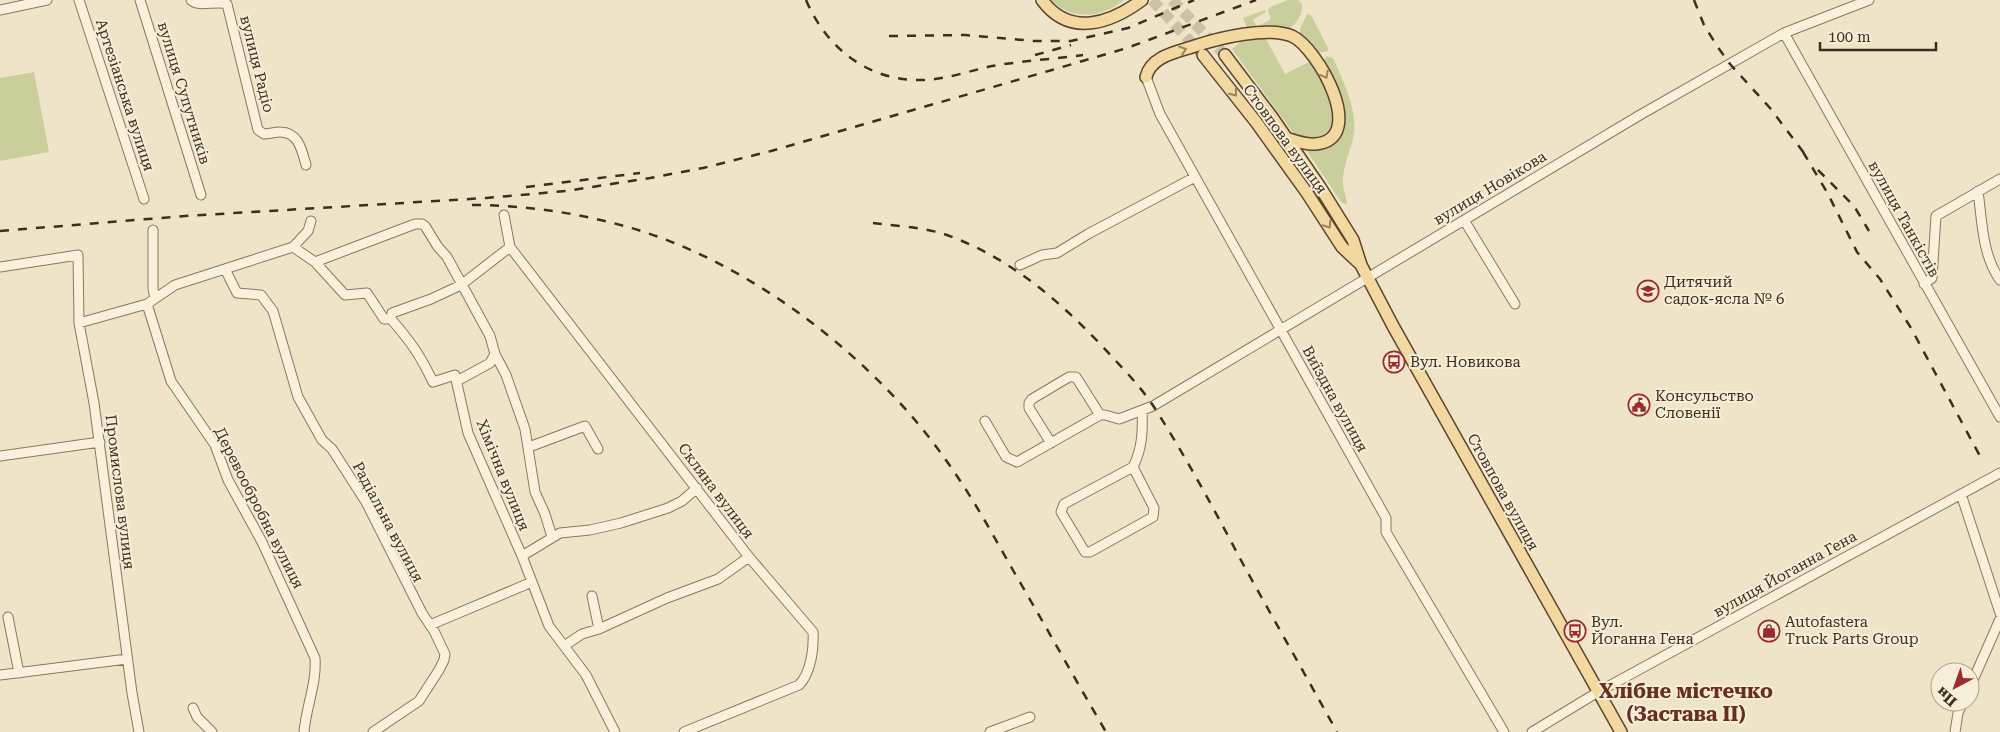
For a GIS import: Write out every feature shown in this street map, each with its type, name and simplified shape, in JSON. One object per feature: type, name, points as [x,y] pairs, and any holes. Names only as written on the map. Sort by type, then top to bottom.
[{"type":"main road","points":[[1042,0],[1052,11],[1065,19],[1090,24],[1099,23],[1119,15],[1142,0]]},
{"type":"main road","points":[[1146,76],[1148,70],[1159,59],[1213,40],[1274,33],[1292,36],[1305,46],[1321,68],[1336,99],[1340,121],[1336,131],[1323,142],[1306,143],[1286,138]]},
{"type":"main road","name":"Стовпова вулиця","points":[[1203,55],[1256,122],[1307,193],[1342,247],[1361,265]]},
{"type":"main road","name":"Стовпова вулиця","points":[[1225,55],[1320,187],[1353,240],[1361,265],[1368,278],[1477,477],[1621,732]]},
{"type":"street","points":[[0,10],[47,0]]},
{"type":"street","name":"Артезіанська вулиця","points":[[79,0],[144,199]]},
{"type":"street","name":"вулиця Супутників","points":[[140,0],[201,195]]},
{"type":"street","name":"вулиця Радіо","points":[[190,0],[194,3],[222,2],[227,4],[258,130],[264,134],[281,132],[292,136],[300,144],[306,165]]},
{"type":"street","name":"вулиця Новікова","points":[[1100,416],[1104,415],[1119,419],[1143,416],[1640,115],[1784,33],[1869,0]]},
{"type":"street","name":"вулиця Танкістів","points":[[1784,33],[2000,417]]},
{"type":"street","name":"Виїздна вулиця","points":[[1146,76],[1160,114],[1386,518],[1386,532],[1504,732]]},
{"type":"street","points":[[1020,266],[1042,255],[1057,253],[1088,234],[1195,177]]},
{"type":"street","points":[[1924,284],[1932,278],[1936,216],[2000,179]]},
{"type":"street","points":[[1978,191],[1988,253],[1992,267],[2000,280]]},
{"type":"street","name":"Скляна вулиця","points":[[504,215],[510,247],[749,557],[813,632],[814,643],[806,678],[799,684],[684,732]]},
{"type":"street","points":[[1464,220],[1515,304]]},
{"type":"street","points":[[79,323],[147,304],[175,285],[293,247],[308,231],[311,221]]},
{"type":"street","points":[[315,262],[415,224],[422,224],[427,229],[438,247],[447,257],[490,336],[495,354],[506,375],[525,429],[535,492],[552,538]]},
{"type":"street","points":[[152,230],[153,290],[156,298]]},
{"type":"street","points":[[293,247],[315,262],[345,295],[367,293],[384,319],[391,319]]},
{"type":"street","points":[[495,354],[490,364],[457,381],[454,375],[433,382],[420,354],[391,319],[392,313],[461,285],[510,247]]},
{"type":"street","name":"Промислова вулиця","points":[[0,267],[78,256],[79,323],[100,442],[127,659],[139,732]]},
{"type":"street","name":"Радіальна вулиця","points":[[226,269],[237,293],[261,295],[272,311],[298,398],[322,440],[332,449],[366,502],[422,613],[445,654],[439,670],[419,701],[373,732]]},
{"type":"street","name":"Деревообробна вулиця","points":[[147,304],[171,381],[215,445],[228,480],[266,550],[316,658],[316,672],[304,732]]},
{"type":"street","points":[[985,422],[1006,457],[1018,462],[1100,416],[1076,378],[1069,377],[1032,399],[1029,403],[1029,408],[1051,443]]},
{"type":"street","name":"Хімічна вулиця","points":[[457,381],[468,433],[522,556],[549,626],[586,675],[615,732]]},
{"type":"street","points":[[1133,467],[1154,508],[1152,517],[1090,552],[1085,552],[1061,512],[1064,504],[1133,467],[1140,454],[1143,438],[1143,416]]},
{"type":"street","points":[[529,447],[585,426],[598,449]]},
{"type":"street","points":[[0,456],[100,442]]},
{"type":"street","name":"вулиця Йоганна Гена","points":[[1532,732],[1598,692],[2000,473]]},
{"type":"street","points":[[522,556],[560,533],[590,530],[621,523],[668,508],[682,501],[697,488]]},
{"type":"street","points":[[1961,494],[2000,614]]},
{"type":"street","points":[[564,646],[582,634],[599,629],[667,598],[718,578],[749,557]]},
{"type":"street","points":[[430,625],[532,582]]},
{"type":"street","points":[[592,596],[599,629]]},
{"type":"street","points":[[8,617],[19,673]]},
{"type":"street","points":[[1980,664],[2000,619]]},
{"type":"street","points":[[0,676],[127,659]]},
{"type":"street","points":[[193,708],[197,717],[212,732]]},
{"type":"street","points":[[1955,732],[1958,712]]},
{"type":"street","points":[[990,732],[1030,717]]},
{"type":"green space","points":[[1051,0],[1124,0],[1106,11],[1087,15],[1068,11],[1059,7]]},
{"type":"green space","points":[[1288,0],[1298,0],[1302,4],[1300,16],[1290,28],[1287,30],[1248,30],[1243,18],[1265,10],[1266,12],[1253,20],[1257,27],[1271,19],[1268,10],[1270,7]]},
{"type":"green space","points":[[1307,14],[1311,15],[1328,51],[1315,51],[1300,35],[1300,29]]},
{"type":"green space","points":[[1266,39],[1285,74],[1311,61],[1325,87],[1333,109],[1331,128],[1321,136],[1309,138],[1294,134],[1232,49],[1243,40]]},
{"type":"green space","points":[[1327,56],[1333,58],[1348,94],[1353,114],[1354,133],[1343,179],[1347,205],[1341,202],[1305,148],[1343,126],[1342,105],[1323,63]]},
{"type":"green space","points":[[34,72],[49,152],[0,161],[0,78]]},
{"type":"tunnel","points":[[1152,0],[1200,52]]},
{"type":"tunnel","points":[[1172,0],[1225,55]]},
{"type":"railway","points":[[806,0],[814,17],[825,32],[851,58],[866,68],[883,75],[901,79],[939,79],[992,66],[1083,55]]},
{"type":"railway","points":[[889,36],[965,35],[1034,41],[1071,41],[1128,28],[1194,0]]},
{"type":"railway","points":[[0,231],[185,216],[486,198],[566,191],[650,178],[703,168],[771,151],[1127,48],[1256,0]]},
{"type":"railway","points":[[1694,0],[1704,25],[1717,46],[1730,64],[1770,108],[1807,157]]},
{"type":"railway","points":[[1035,55],[1071,45]]},
{"type":"railway","points":[[1803,152],[1828,194],[1857,252],[1880,279],[1911,328],[1981,458]]},
{"type":"railway","points":[[1818,170],[1854,206],[1869,231]]},
{"type":"railway","points":[[526,187],[640,173]]},
{"type":"railway","points":[[472,205],[512,206],[571,214],[628,227],[674,243],[720,264],[764,290],[807,319],[848,352],[885,387],[919,424],[957,476],[1106,732]]},
{"type":"railway","points":[[873,223],[918,228],[944,234],[993,256],[1037,286],[1097,340],[1141,389],[1177,445],[1337,732]]},
{"type":"place","name":"Дитячий садок-ясла № 6","points":[[1648,291]]},
{"type":"place","name":"Вул. Новикова","points":[[1394,362]]},
{"type":"place","name":"Консульство Словенії","points":[[1639,405]]},
{"type":"place","name":"Вул. Йоганна Гена","points":[[1575,631]]},
{"type":"place","name":"Autofastera Truck Parts Group","points":[[1769,631]]},
{"type":"district","name":"Хлібне містечко (Застава ІІ)","points":[[1686,702]]}]
